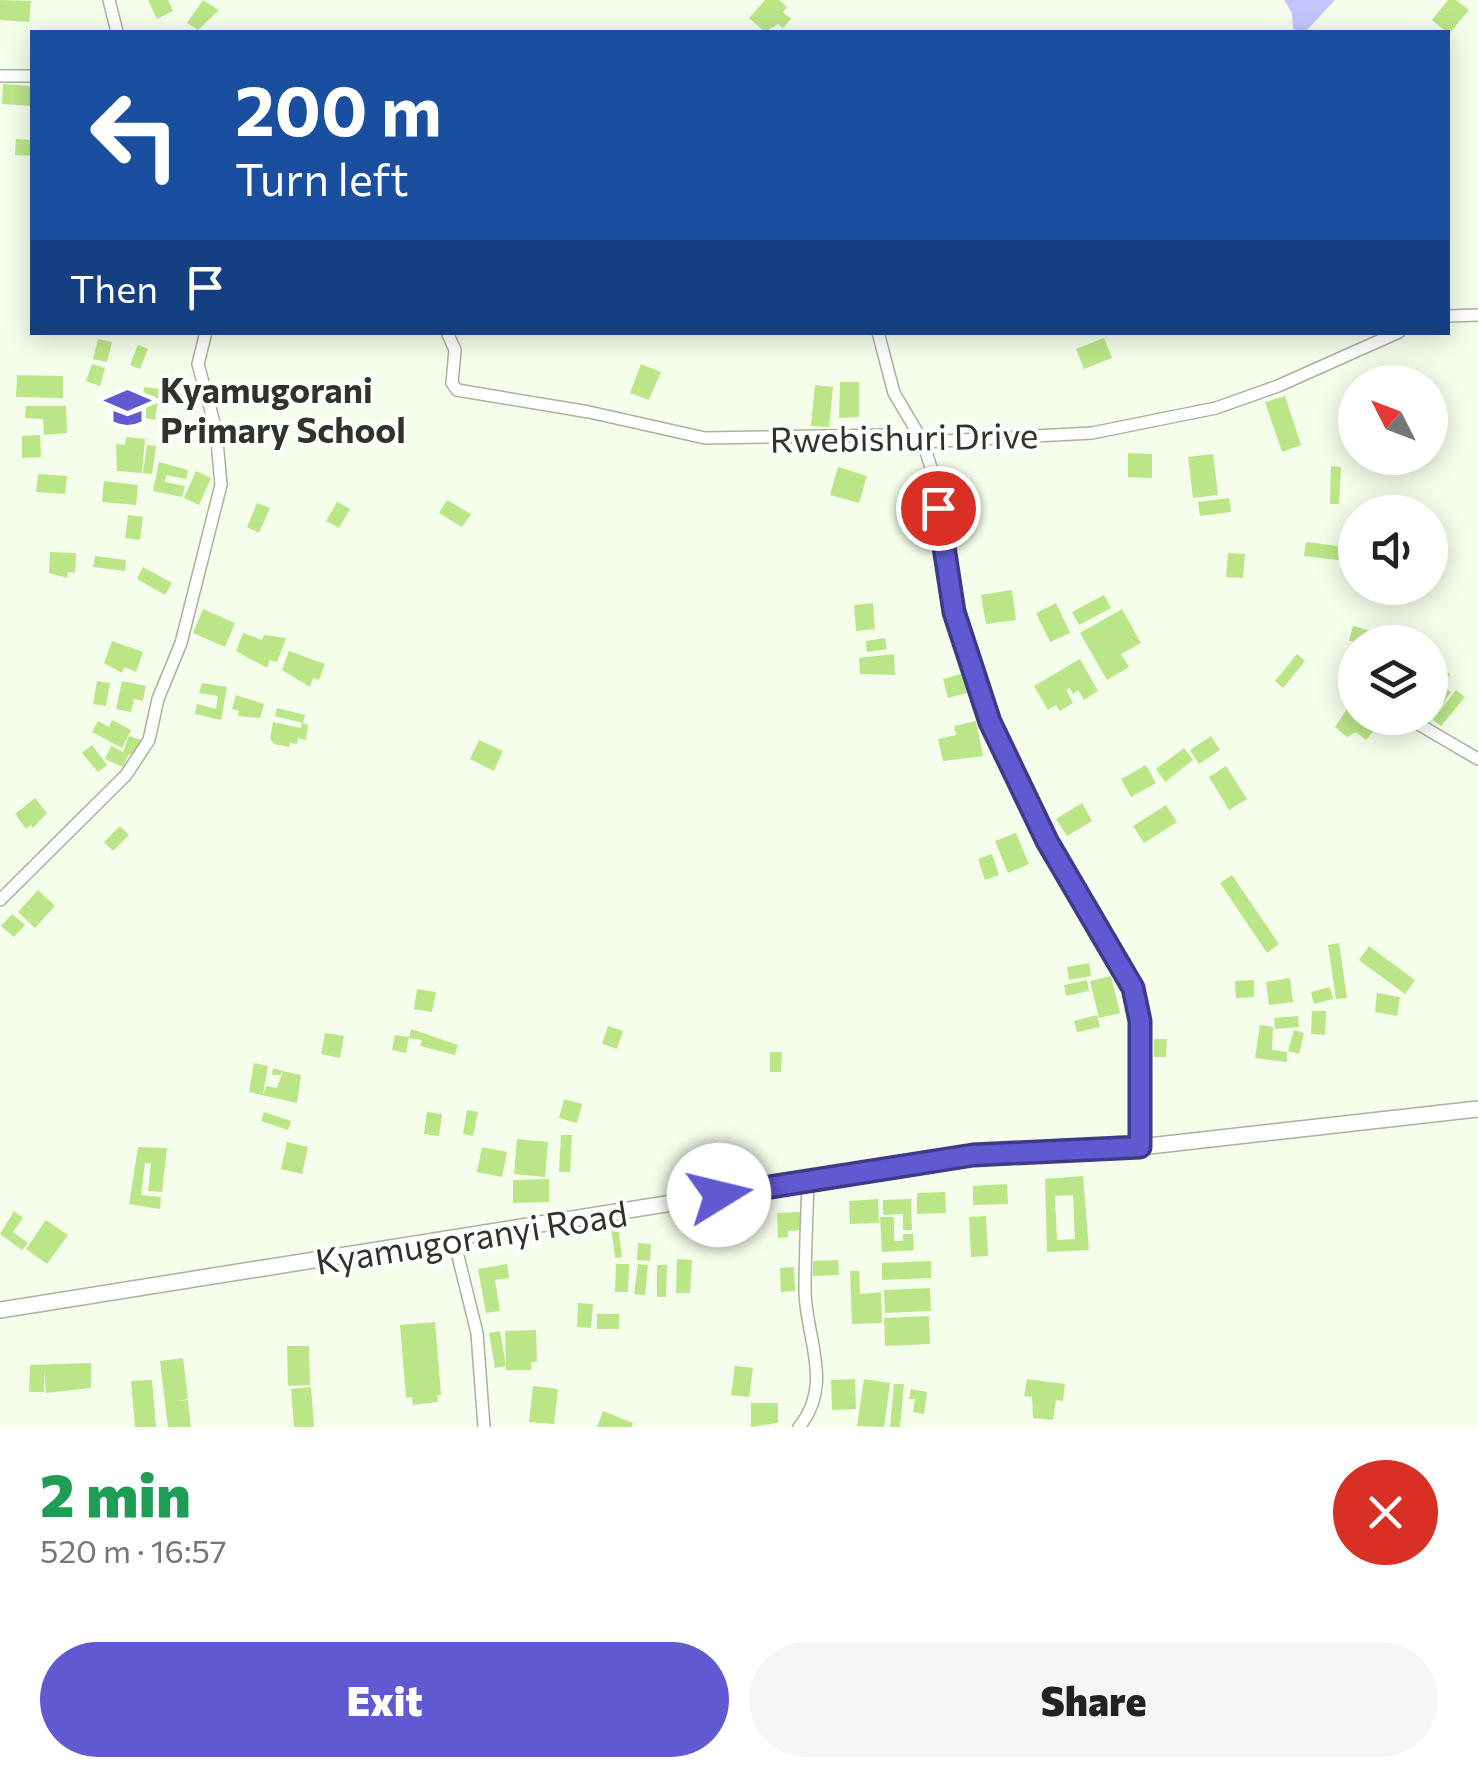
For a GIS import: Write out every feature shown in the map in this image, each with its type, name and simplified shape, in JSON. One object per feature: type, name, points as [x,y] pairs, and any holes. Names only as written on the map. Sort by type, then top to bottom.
[{"type":"street","points":[[109,0],[116,30]]},
{"type":"street","points":[[0,76],[30,76]]},
{"type":"street","points":[[1450,316],[1478,315]]},
{"type":"street","points":[[0,900],[126,775],[149,740],[158,699],[181,644],[220,485],[216,430],[198,364],[205,335]]},
{"type":"street","name":"Rwebishuri Drive","points":[[449,335],[454,350],[452,382],[457,390],[589,412],[706,438],[886,435],[923,442],[1092,432],[1216,408],[1278,386],[1392,335]]},
{"type":"street","points":[[879,335],[894,392],[923,442],[933,474],[954,612],[990,722],[1047,841],[1133,988],[1140,1021],[1140,1147]]},
{"type":"street","points":[[1437,735],[1478,759]]},
{"type":"street","name":"Kyamugoranyi Road","points":[[0,1310],[973,1155],[1140,1147],[1478,1109]]},
{"type":"street","points":[[800,1427],[809,1415],[818,1366],[805,1294],[808,1180]]},
{"type":"street","points":[[454,1240],[476,1333],[484,1427]]},
{"type":"shaded area","points":[[1284,0],[1335,0],[1307,30],[1293,29],[1292,13]]},
{"type":"building","points":[[0,0],[31,1],[29,22],[0,20]]},
{"type":"building","points":[[148,0],[168,0],[173,11],[157,19]]},
{"type":"building","points":[[203,0],[219,10],[198,30],[187,23]]},
{"type":"building","points":[[765,0],[779,0],[787,7],[783,12],[791,19],[783,28],[778,24],[763,30],[749,18]]},
{"type":"building","points":[[1448,0],[1456,0],[1469,10],[1450,33],[1432,20]]},
{"type":"building","points":[[3,84],[30,86],[30,106],[2,104]]},
{"type":"building","points":[[16,139],[30,140],[30,156],[15,155]]},
{"type":"building","points":[[1104,338],[1112,358],[1084,369],[1076,349]]},
{"type":"building","points":[[98,339],[112,342],[107,362],[93,359]]},
{"type":"building","points":[[138,345],[148,349],[140,369],[130,365]]},
{"type":"building","points":[[92,364],[105,368],[100,386],[86,381]]},
{"type":"building","points":[[641,364],[661,372],[649,400],[630,393]]},
{"type":"building","points":[[17,375],[63,376],[63,398],[16,397]]},
{"type":"building","points":[[840,382],[859,382],[859,417],[839,418]]},
{"type":"building","points":[[815,385],[833,387],[829,427],[811,426]]},
{"type":"building","points":[[144,387],[160,389],[155,420],[140,417]]},
{"type":"building","points":[[1285,396],[1301,445],[1282,452],[1265,402]]},
{"type":"building","points":[[26,406],[66,406],[67,433],[44,435],[43,419],[25,418]]},
{"type":"building","points":[[40,435],[41,457],[22,458],[22,436]]},
{"type":"building","points":[[126,437],[145,439],[142,473],[117,471],[116,444],[125,445]]},
{"type":"building","points":[[147,445],[156,446],[152,474],[143,473]]},
{"type":"building","points":[[1128,453],[1152,454],[1152,478],[1128,477]]},
{"type":"building","points":[[1213,454],[1218,495],[1193,498],[1188,457]]},
{"type":"building","points":[[159,462],[188,470],[186,479],[166,475],[165,482],[185,486],[182,497],[153,491]]},
{"type":"building","points":[[1331,466],[1338,467],[1338,504],[1330,504]]},
{"type":"building","points":[[838,467],[867,476],[859,503],[830,495]]},
{"type":"building","points":[[196,471],[211,478],[199,505],[184,498]]},
{"type":"building","points":[[38,474],[67,476],[65,494],[36,492]]},
{"type":"building","points":[[104,481],[138,485],[136,505],[102,502]]},
{"type":"building","points":[[1229,498],[1231,512],[1200,516],[1198,502]]},
{"type":"building","points":[[447,500],[471,514],[462,527],[439,513]]},
{"type":"building","points":[[337,502],[350,509],[339,528],[326,521]]},
{"type":"building","points":[[257,503],[270,508],[259,533],[247,527]]},
{"type":"building","points":[[128,515],[143,517],[140,540],[125,538]]},
{"type":"building","points":[[1306,542],[1338,546],[1338,560],[1304,556]]},
{"type":"building","points":[[50,552],[76,553],[75,573],[68,572],[67,578],[49,573]]},
{"type":"building","points":[[1228,553],[1245,554],[1243,578],[1226,577]]},
{"type":"building","points":[[95,556],[126,560],[125,571],[93,567]]},
{"type":"building","points":[[143,567],[172,583],[165,595],[137,579]]},
{"type":"building","points":[[1012,590],[1016,620],[986,624],[981,595]]},
{"type":"building","points":[[1104,595],[1111,608],[1079,625],[1072,612]]},
{"type":"building","points":[[873,603],[875,629],[856,631],[854,605]]},
{"type":"building","points":[[1056,603],[1070,633],[1050,642],[1036,613]]},
{"type":"building","points":[[203,609],[235,623],[225,647],[193,633]]},
{"type":"building","points":[[1122,609],[1141,643],[1121,654],[1129,667],[1107,680],[1080,633]]},
{"type":"building","points":[[243,633],[262,640],[264,635],[286,638],[277,662],[270,660],[267,668],[236,651]]},
{"type":"building","points":[[885,638],[887,649],[867,652],[866,641]]},
{"type":"building","points":[[112,641],[143,652],[136,672],[124,667],[122,673],[104,663]]},
{"type":"building","points":[[289,651],[325,664],[319,680],[313,678],[310,687],[282,670]]},
{"type":"building","points":[[894,654],[895,675],[860,674],[859,658]]},
{"type":"building","points":[[1297,654],[1305,661],[1283,688],[1275,681]]},
{"type":"building","points":[[1080,659],[1098,691],[1084,700],[1078,690],[1073,694],[1070,688],[1066,690],[1073,703],[1060,711],[1056,705],[1048,710],[1034,686]]},
{"type":"building","points":[[968,672],[974,691],[948,698],[943,679]]},
{"type":"building","points":[[97,681],[110,683],[106,706],[93,704]]},
{"type":"building","points":[[122,681],[146,686],[143,701],[134,699],[131,712],[116,709]]},
{"type":"building","points":[[202,683],[227,687],[221,720],[195,714],[197,704],[216,709],[218,696],[199,693]]},
{"type":"building","points":[[1456,690],[1465,697],[1448,718],[1448,700]]},
{"type":"building","points":[[236,695],[264,704],[260,718],[238,716],[239,711],[232,709]]},
{"type":"building","points":[[277,708],[305,715],[303,723],[275,716]]},
{"type":"building","points":[[112,720],[131,730],[122,748],[92,732],[98,721],[109,727]]},
{"type":"building","points":[[976,721],[983,756],[943,761],[938,739],[956,735],[954,726]]},
{"type":"building","points":[[273,722],[301,728],[302,723],[308,725],[306,740],[298,738],[297,744],[290,743],[289,747],[274,744],[270,739]]},
{"type":"building","points":[[129,736],[141,740],[135,756],[129,754],[123,767],[105,759],[111,746],[123,752]]},
{"type":"building","points":[[1211,736],[1220,750],[1199,764],[1190,750]]},
{"type":"building","points":[[479,740],[503,751],[494,771],[470,759]]},
{"type":"building","points":[[92,745],[107,765],[98,772],[82,753]]},
{"type":"building","points":[[1184,748],[1193,760],[1165,782],[1156,769]]},
{"type":"building","points":[[1146,765],[1156,783],[1131,797],[1121,779]]},
{"type":"building","points":[[1226,766],[1247,799],[1229,810],[1209,777]]},
{"type":"building","points":[[35,798],[47,813],[33,828],[31,825],[26,829],[15,814]]},
{"type":"building","points":[[1082,803],[1092,821],[1067,836],[1056,819]]},
{"type":"building","points":[[1166,805],[1177,822],[1144,843],[1133,826]]},
{"type":"building","points":[[120,826],[129,835],[113,851],[104,842]]},
{"type":"building","points":[[1016,833],[1029,864],[1008,873],[995,841]]},
{"type":"building","points":[[992,854],[999,875],[985,880],[978,859]]},
{"type":"building","points":[[1232,875],[1279,944],[1267,953],[1220,883]]},
{"type":"building","points":[[38,890],[55,906],[35,928],[18,912]]},
{"type":"building","points":[[12,914],[25,925],[14,937],[1,926]]},
{"type":"building","points":[[1339,943],[1347,998],[1336,999],[1328,945]]},
{"type":"building","points":[[1369,946],[1415,980],[1405,994],[1359,960]]},
{"type":"building","points":[[1089,963],[1091,976],[1069,980],[1067,967]]},
{"type":"building","points":[[1111,976],[1120,1013],[1099,1018],[1090,981]]},
{"type":"building","points":[[1290,978],[1293,1002],[1269,1005],[1266,982]]},
{"type":"building","points":[[1087,980],[1089,991],[1066,996],[1064,985]]},
{"type":"building","points":[[1254,980],[1254,997],[1236,998],[1235,981]]},
{"type":"building","points":[[1330,987],[1333,999],[1314,1004],[1311,992]]},
{"type":"building","points":[[417,989],[436,992],[432,1012],[414,1009]]},
{"type":"building","points":[[1377,993],[1400,997],[1397,1016],[1375,1012]]},
{"type":"building","points":[[1312,1011],[1326,1011],[1325,1035],[1311,1034]]},
{"type":"building","points":[[1097,1015],[1100,1027],[1077,1032],[1074,1021]]},
{"type":"building","points":[[1298,1016],[1299,1027],[1275,1029],[1274,1018]]},
{"type":"building","points":[[1260,1025],[1273,1027],[1272,1050],[1287,1052],[1287,1062],[1255,1058]]},
{"type":"building","points":[[608,1026],[623,1031],[617,1049],[602,1044]]},
{"type":"building","points":[[411,1029],[458,1045],[455,1055],[420,1046],[422,1040],[409,1038]]},
{"type":"building","points":[[1294,1030],[1304,1033],[1299,1054],[1288,1051]]},
{"type":"building","points":[[325,1033],[344,1036],[340,1058],[321,1054]]},
{"type":"building","points":[[395,1035],[409,1037],[406,1053],[392,1050]]},
{"type":"building","points":[[1154,1039],[1167,1039],[1166,1057],[1154,1057]]},
{"type":"building","points":[[770,1052],[782,1052],[781,1072],[770,1072]]},
{"type":"building","points":[[254,1063],[268,1066],[263,1094],[267,1086],[277,1088],[283,1071],[301,1075],[297,1103],[249,1092]]},
{"type":"building","points":[[564,1099],[582,1104],[577,1123],[559,1118]]},
{"type":"building","points":[[467,1110],[478,1112],[473,1136],[463,1134]]},
{"type":"building","points":[[264,1112],[291,1121],[288,1130],[261,1121]]},
{"type":"building","points":[[427,1112],[442,1114],[439,1136],[424,1134]]},
{"type":"building","points":[[561,1135],[572,1135],[570,1172],[559,1172]]},
{"type":"building","points":[[517,1139],[548,1142],[545,1177],[514,1174]]},
{"type":"building","points":[[287,1142],[308,1147],[302,1174],[281,1169]]},
{"type":"building","points":[[138,1147],[167,1148],[162,1192],[148,1191],[151,1163],[145,1163],[141,1195],[161,1197],[160,1209],[129,1204]]},
{"type":"building","points":[[482,1147],[507,1152],[502,1177],[477,1172]]},
{"type":"building","points":[[1083,1176],[1089,1250],[1047,1252],[1045,1179]],"holes":[[[1073,1195],[1075,1239],[1057,1240],[1055,1196]]]},
{"type":"building","points":[[549,1179],[549,1202],[513,1203],[513,1180]]},
{"type":"building","points":[[1007,1184],[1008,1204],[973,1205],[973,1186]]},
{"type":"building","points":[[945,1192],[946,1213],[917,1214],[917,1193]]},
{"type":"building","points":[[878,1199],[879,1223],[850,1224],[849,1201]]},
{"type":"building","points":[[911,1199],[912,1230],[903,1230],[903,1214],[883,1215],[883,1200]]},
{"type":"building","points":[[14,1211],[23,1218],[13,1232],[28,1243],[22,1250],[0,1234]]},
{"type":"building","points":[[800,1212],[800,1230],[788,1231],[788,1237],[778,1238],[777,1213]]},
{"type":"building","points":[[986,1216],[988,1256],[971,1257],[969,1217]]},
{"type":"building","points":[[880,1217],[894,1217],[894,1241],[903,1241],[903,1234],[913,1234],[914,1250],[882,1252]]},
{"type":"building","points":[[46,1220],[68,1235],[47,1264],[26,1249]]},
{"type":"building","points":[[618,1226],[622,1257],[615,1258],[611,1227]]},
{"type":"building","points":[[638,1243],[651,1244],[650,1261],[637,1260]]},
{"type":"building","points":[[677,1259],[692,1260],[690,1293],[676,1293]]},
{"type":"building","points":[[838,1260],[839,1275],[813,1276],[813,1261]]},
{"type":"building","points":[[931,1261],[931,1278],[882,1280],[882,1263]]},
{"type":"building","points":[[507,1264],[509,1278],[495,1280],[500,1311],[486,1313],[478,1269]]},
{"type":"building","points":[[616,1264],[629,1264],[628,1292],[615,1292]]},
{"type":"building","points":[[638,1264],[648,1265],[645,1295],[634,1294]]},
{"type":"building","points":[[657,1265],[667,1265],[666,1297],[657,1297]]},
{"type":"building","points":[[794,1267],[795,1291],[781,1292],[780,1268]]},
{"type":"building","points":[[850,1271],[859,1271],[860,1294],[881,1292],[882,1323],[852,1324]]},
{"type":"building","points":[[930,1288],[931,1311],[885,1313],[884,1290]]},
{"type":"building","points":[[578,1303],[593,1304],[591,1328],[577,1327]]},
{"type":"building","points":[[597,1314],[619,1314],[619,1329],[597,1329]]},
{"type":"building","points":[[929,1316],[930,1344],[885,1346],[884,1318]]},
{"type":"building","points":[[435,1322],[441,1395],[437,1395],[438,1402],[413,1405],[412,1397],[406,1398],[400,1325]]},
{"type":"building","points":[[536,1330],[537,1362],[531,1362],[531,1370],[506,1370],[505,1331]]},
{"type":"building","points":[[500,1331],[506,1366],[495,1368],[489,1333]]},
{"type":"building","points":[[287,1346],[309,1346],[310,1385],[288,1386]]},
{"type":"building","points":[[183,1358],[188,1399],[177,1401],[188,1400],[191,1427],[168,1427],[160,1361]]},
{"type":"building","points":[[91,1363],[91,1388],[46,1393],[44,1370],[44,1392],[29,1392],[30,1365]]},
{"type":"building","points":[[735,1366],[753,1368],[749,1397],[731,1395]]},
{"type":"building","points":[[855,1379],[856,1409],[832,1410],[831,1380]]},
{"type":"building","points":[[864,1379],[890,1383],[884,1427],[857,1426]]},
{"type":"building","points":[[1027,1379],[1065,1384],[1063,1401],[1056,1400],[1053,1420],[1033,1418],[1032,1397],[1024,1396]]},
{"type":"building","points":[[152,1380],[156,1427],[135,1427],[131,1381]]},
{"type":"building","points":[[894,1384],[904,1384],[900,1427],[890,1427]]},
{"type":"building","points":[[533,1386],[558,1389],[554,1424],[529,1422]]},
{"type":"building","points":[[311,1387],[314,1427],[294,1427],[291,1389]]},
{"type":"building","points":[[911,1389],[927,1392],[924,1414],[913,1412],[915,1399],[909,1399]]},
{"type":"building","points":[[751,1403],[778,1403],[778,1423],[751,1427]]},
{"type":"building","points":[[603,1411],[633,1423],[631,1427],[597,1427]]},
{"type":"place","name":"Kyamugorani Primary School","points":[[127,408]]},
{"type":"route","points":[[719,1195],[973,1155],[1140,1147],[1140,1021],[1133,988],[1047,841],[990,722],[954,612],[938,508]]}]
